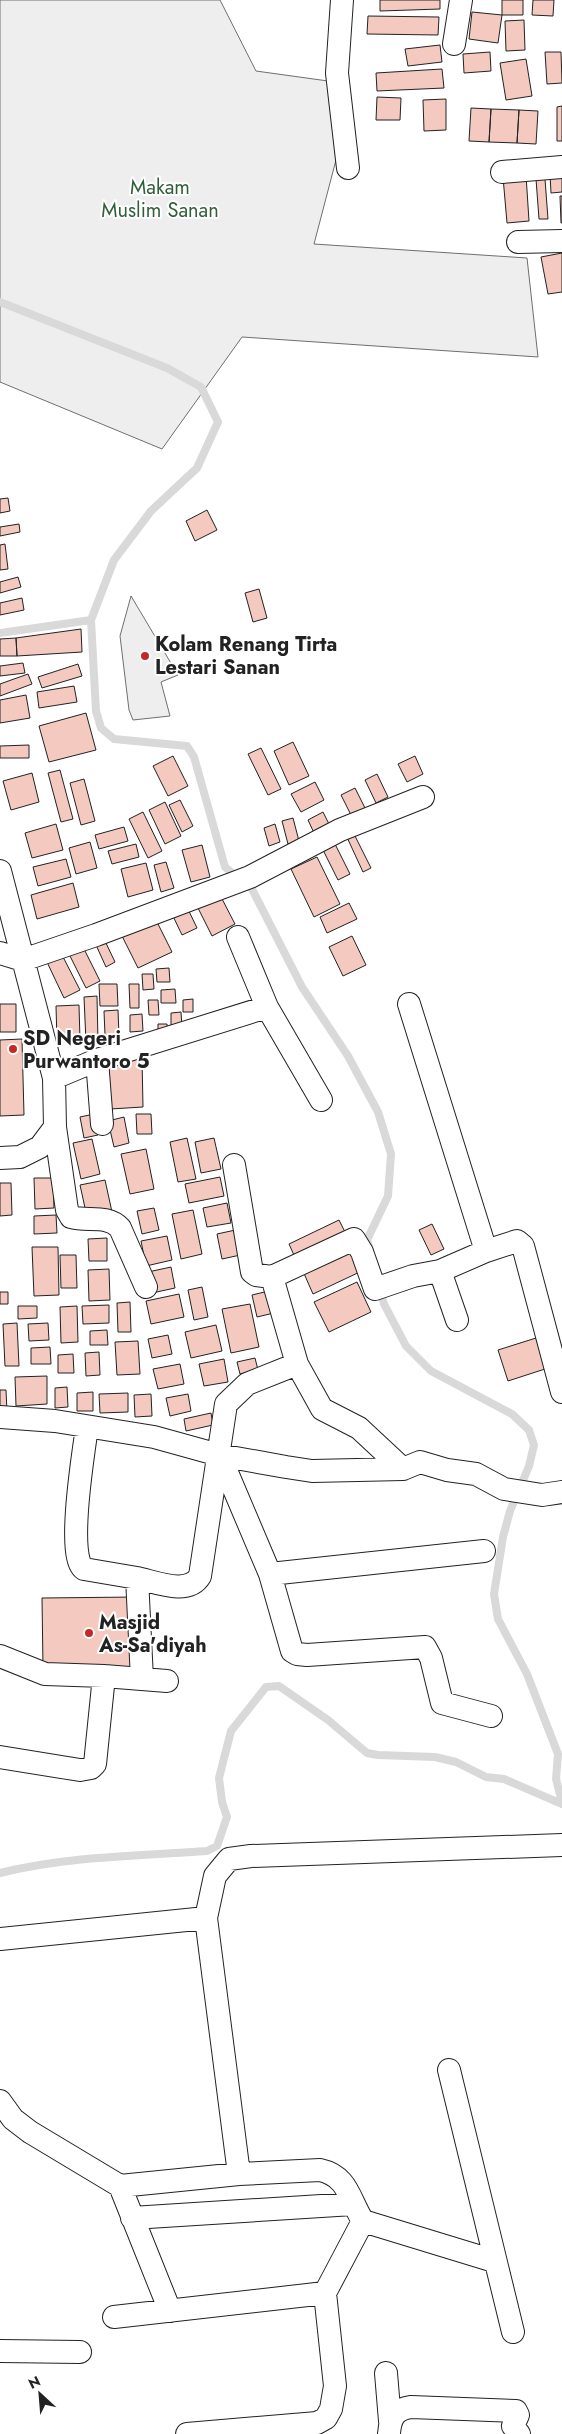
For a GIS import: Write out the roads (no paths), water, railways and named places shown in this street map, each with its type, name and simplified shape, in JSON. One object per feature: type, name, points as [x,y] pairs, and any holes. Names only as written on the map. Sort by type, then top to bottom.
[{"type":"street","points":[[342,0],[337,73],[348,168]]},
{"type":"street","points":[[454,44],[461,0]]},
{"type":"street","points":[[502,172],[562,167]]},
{"type":"street","points":[[518,242],[562,241]]},
{"type":"street","points":[[0,952],[23,960],[229,886],[340,830],[423,797]]},
{"type":"street","points":[[0,871],[54,1078],[55,1127],[67,1210],[71,1217],[109,1220],[116,1223],[146,1286]]},
{"type":"street","points":[[238,937],[268,1007],[321,1100]]},
{"type":"street","points":[[409,1004],[486,1251]]},
{"type":"street","points":[[54,1078],[97,1060],[268,1007]]},
{"type":"street","points":[[97,1060],[102,1124]]},
{"type":"street","points":[[0,1158],[20,1156],[40,1147],[55,1127]]},
{"type":"street","points":[[234,1166],[252,1272],[256,1275],[272,1277],[354,1239],[362,1252],[375,1289],[413,1276],[440,1271],[486,1251],[516,1241],[523,1246],[562,1392]]},
{"type":"street","points":[[440,1271],[457,1320]]},
{"type":"street","points":[[272,1277],[298,1364],[322,1409],[358,1428],[403,1469]]},
{"type":"street","points":[[87,1427],[76,1518],[77,1559],[84,1569],[188,1587],[196,1583],[200,1576],[226,1404],[247,1384],[298,1364]]},
{"type":"street","points":[[0,1417],[54,1421],[154,1437],[219,1455],[312,1470],[403,1469],[420,1462],[447,1470],[476,1474],[504,1489],[552,1494]]},
{"type":"street","points":[[219,1455],[270,1574],[292,1651],[297,1654],[307,1655],[424,1647],[431,1658],[442,1703],[491,1716]]},
{"type":"street","points":[[270,1574],[484,1551]]},
{"type":"street","points":[[137,1578],[142,1679]]},
{"type":"street","points":[[0,1656],[45,1674],[167,1681]]},
{"type":"street","points":[[0,1757],[80,1770],[91,1768],[95,1764],[104,1676]]},
{"type":"street","points":[[238,2174],[206,1918],[215,1876],[229,1860],[251,1856],[562,1845]]},
{"type":"street","points":[[0,1939],[206,1918]]},
{"type":"street","points":[[449,2070],[494,2261],[513,2332]]},
{"type":"street","points":[[0,2101],[13,2120],[120,2186],[238,2174],[320,2170],[333,2173],[345,2184],[358,2212],[325,2294],[335,2386],[331,2409],[326,2418],[317,2423],[187,2434]]},
{"type":"street","points":[[120,2186],[170,2310]]},
{"type":"street","points":[[132,2218],[358,2212],[494,2261]]},
{"type":"street","points":[[114,2317],[325,2294]]},
{"type":"street","points":[[0,2352],[80,2352]]},
{"type":"street","points":[[386,2373],[390,2427]]},
{"type":"street","points":[[390,2427],[394,2414],[403,2408],[411,2407],[516,2412],[518,2415],[513,2426],[519,2434]]},
{"type":"waterway","points":[[0,302],[167,368],[201,387],[218,422],[197,468],[151,511],[114,560],[91,620],[96,711],[101,728],[114,739],[187,746],[194,757],[225,867],[252,889],[302,987],[348,1056],[378,1112],[391,1154],[388,1196],[367,1240],[370,1250]]},
{"type":"waterway","points":[[0,633],[91,620]]},
{"type":"waterway","points":[[380,1290],[384,1304],[406,1346],[431,1371],[512,1414],[529,1430],[534,1445],[529,1466],[510,1511],[503,1537],[494,1594],[498,1619],[527,1674],[558,1754],[556,1779],[562,1802]]},
{"type":"waterway","points":[[0,1873],[25,1867],[77,1860],[207,1851],[217,1846],[227,1817],[222,1802],[219,1778],[231,1731],[266,1687],[279,1686],[328,1720],[367,1753],[435,1757],[456,1762],[486,1777],[504,1779],[562,1804]]},
{"type":"place","name":"Kolam Renang Tirta Lestari Sanan","points":[[145,656]]},
{"type":"place","name":"SD Negeri Purwantoro 5","points":[[13,1049]]},
{"type":"place","name":"Masjid As-Sa'diyah","points":[[89,1633]]},
{"type":"park label","name":"Makam Muslim Sanan","points":[[160,198]]}]
